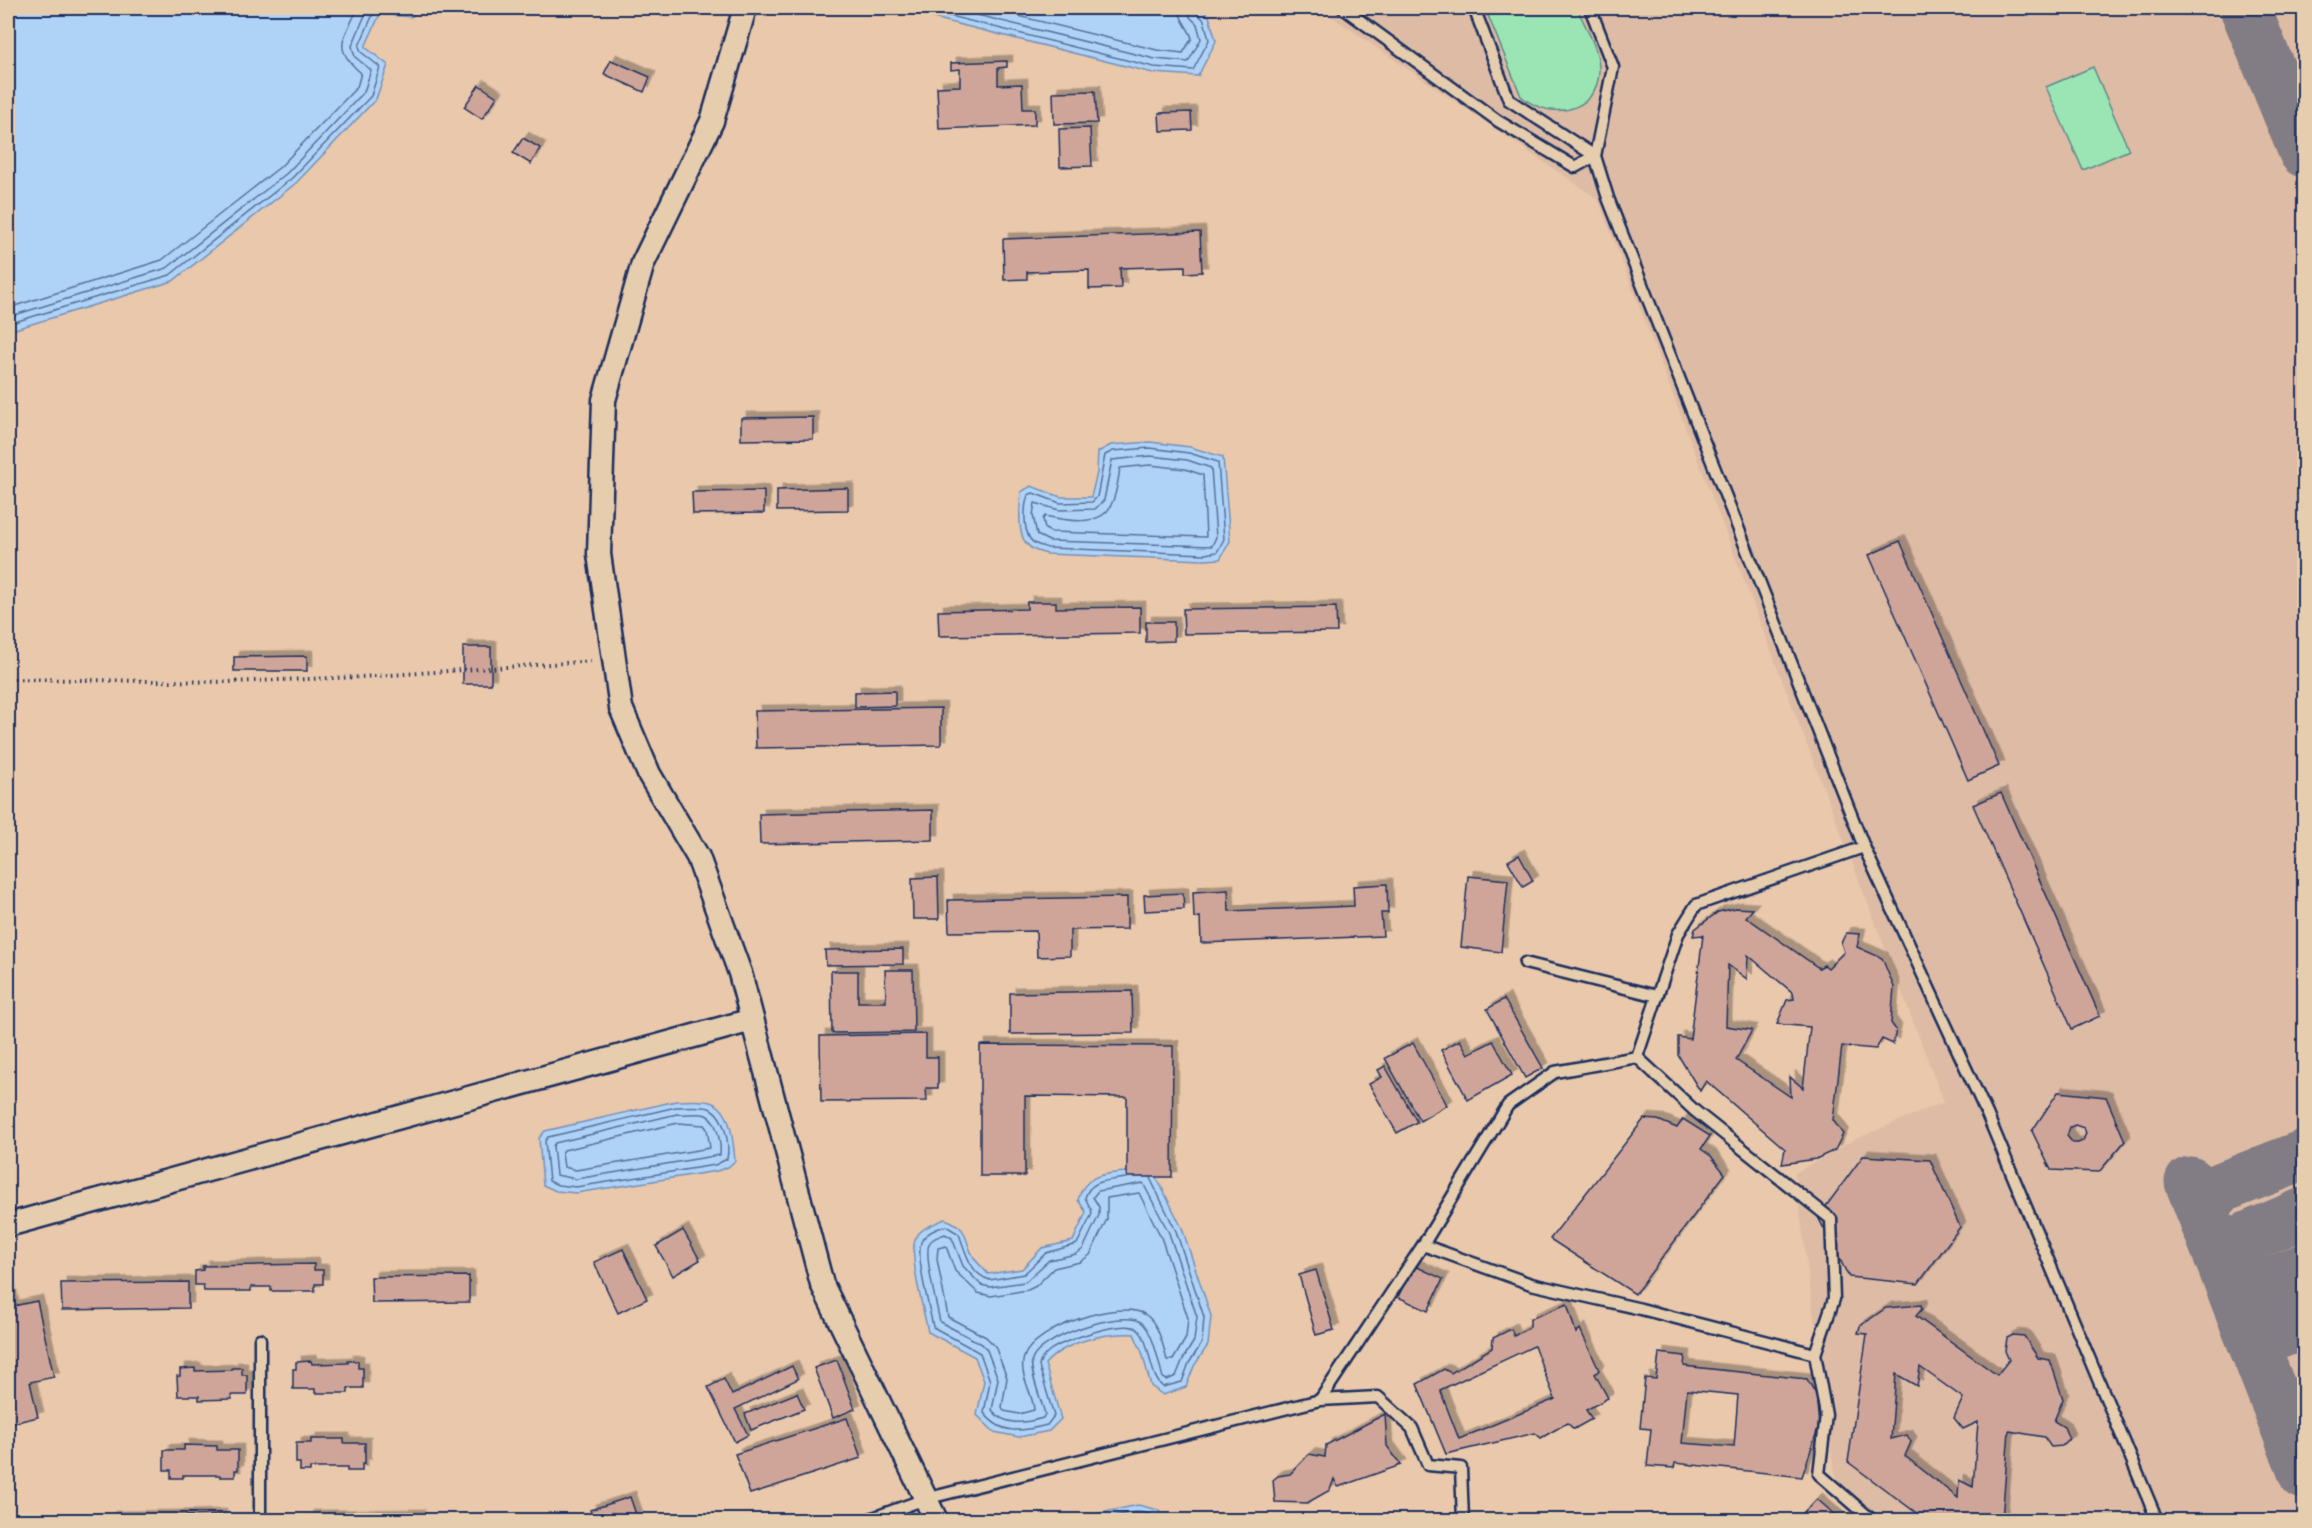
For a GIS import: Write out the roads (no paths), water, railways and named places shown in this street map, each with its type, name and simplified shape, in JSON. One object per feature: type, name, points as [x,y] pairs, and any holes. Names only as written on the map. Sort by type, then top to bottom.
[{"type":"street","points":[[745,8],[712,121],[643,263],[604,400],[598,554],[621,708],[649,774],[698,857],[740,973],[822,1284],[936,1521]]},
{"type":"street","points":[[8,1225],[752,1020]]},
{"type":"lane","points":[[1343,8],[1498,121],[1575,167],[1595,156]]},
{"type":"lane","points":[[1474,8],[1509,100],[1595,156]]},
{"type":"lane","points":[[1590,8],[1613,67],[1595,156],[1608,198],[1864,847],[1987,1114],[2157,1521]]},
{"type":"lane","points":[[1637,1057],[1678,934],[1696,905],[1864,847]]},
{"type":"lane","points":[[1525,963],[1657,996]]},
{"type":"lane","points":[[1320,1400],[1423,1245],[1508,1105],[1555,1072],[1637,1057]]},
{"type":"lane","points":[[1637,1057],[1695,1111],[1831,1219],[1834,1299],[1815,1354],[1826,1415],[1819,1474],[1872,1521]]},
{"type":"lane","points":[[1423,1245],[1531,1284],[1641,1309],[1815,1354]]},
{"type":"lane","points":[[260,1339],[260,1521]]},
{"type":"lane","points":[[867,1521],[925,1499],[1320,1400],[1378,1397],[1412,1428],[1428,1465],[1461,1468],[1463,1521]]},
{"type":"water","points":[[8,8],[422,8],[411,17],[380,14],[365,47],[388,65],[376,99],[296,183],[173,281],[8,330]]},
{"type":"water","points":[[894,8],[1199,8],[1209,16],[1216,41],[1198,76],[1153,73]]},
{"type":"water","points":[[1150,442],[1190,447],[1223,457],[1230,541],[1220,559],[1047,554],[1033,549],[1026,543],[1020,526],[1021,492],[1031,486],[1061,497],[1091,497],[1097,473],[1098,452],[1111,445]]},
{"type":"water","points":[[676,1101],[706,1101],[717,1105],[723,1111],[730,1127],[735,1161],[728,1167],[717,1171],[576,1193],[556,1191],[543,1185],[539,1138],[545,1131]]},
{"type":"water","points":[[1152,1171],[1160,1184],[1182,1228],[1211,1316],[1208,1345],[1194,1366],[1186,1387],[1163,1395],[1151,1386],[1142,1352],[1134,1334],[1098,1337],[1074,1344],[1053,1356],[1045,1364],[1061,1419],[1049,1431],[1019,1437],[994,1432],[977,1415],[984,1381],[975,1357],[928,1332],[914,1259],[917,1236],[927,1227],[945,1219],[963,1231],[975,1259],[988,1274],[1022,1269],[1042,1248],[1073,1241],[1086,1212],[1078,1200],[1086,1184],[1106,1174]]},
{"type":"water","points":[[1138,1505],[1158,1510],[1166,1520],[1081,1520],[1091,1515]]}]
